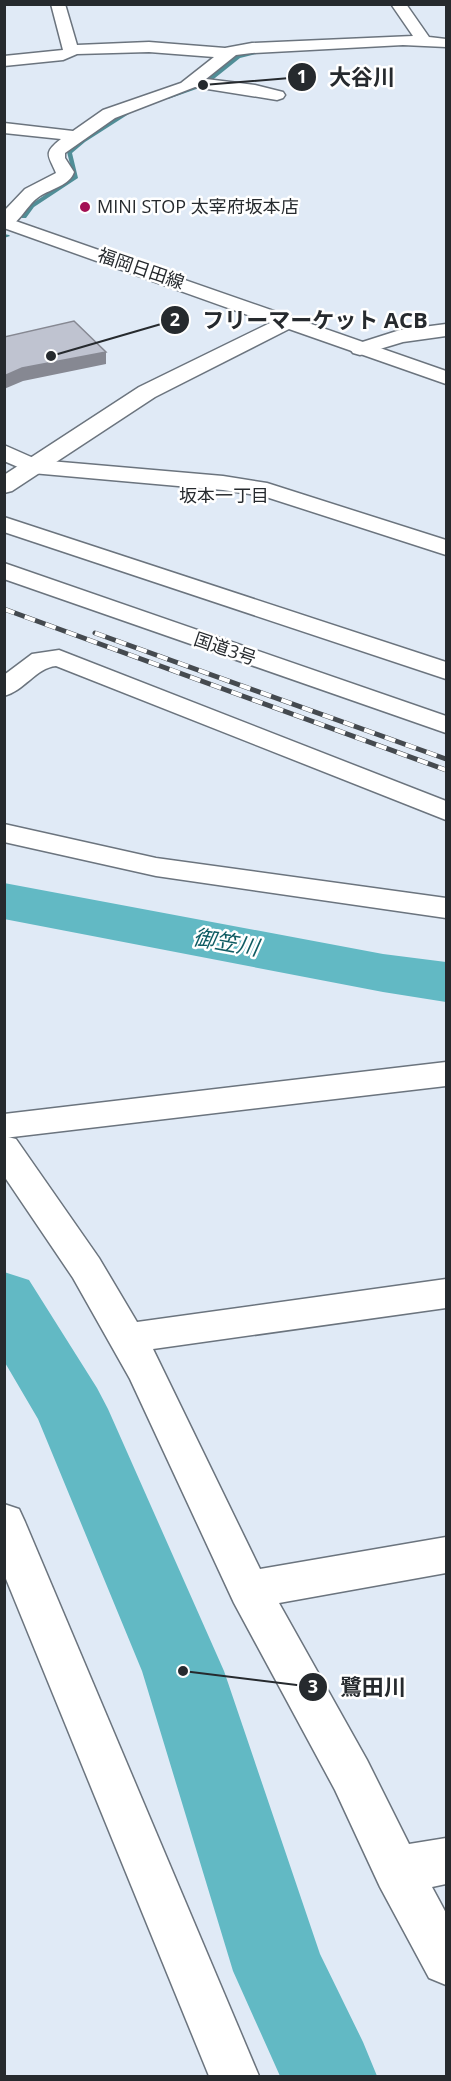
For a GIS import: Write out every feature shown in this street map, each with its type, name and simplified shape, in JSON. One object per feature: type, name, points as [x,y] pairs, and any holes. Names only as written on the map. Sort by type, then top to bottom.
[{"type":"main road","points":[[58,4],[71,50]]},
{"type":"main road","points":[[398,4],[424,41]]},
{"type":"main road","points":[[4,61],[63,55],[70,53],[71,50],[149,47],[226,53],[252,48],[376,43],[391,40],[447,43]]},
{"type":"main road","points":[[7,225],[29,195],[64,176],[65,172],[56,158],[57,152],[76,136],[109,114],[192,82],[226,53]]},
{"type":"main road","points":[[192,82],[277,95]]},
{"type":"main road","points":[[4,128],[76,136]]},
{"type":"main road","name":"福岡日田線","points":[[7,225],[208,292],[360,349],[447,378]]},
{"type":"main road","points":[[4,486],[147,392],[288,322]]},
{"type":"main road","points":[[360,349],[400,336],[447,330]]},
{"type":"main road","points":[[4,452],[32,466],[223,483],[267,490],[447,548]]},
{"type":"main road","points":[[4,507],[447,653]]},
{"type":"main road","points":[[4,524],[447,671]]},
{"type":"main road","name":"国道3号","points":[[4,548],[447,701]]},
{"type":"main road","name":"国道3号","points":[[4,570],[447,725]]},
{"type":"main road","points":[[4,688],[41,660],[58,658],[447,811]]},
{"type":"main road","points":[[4,833],[156,867],[447,908]]},
{"type":"main road","points":[[4,1126],[447,1074]]},
{"type":"main road","points":[[4,1148],[86,1269],[147,1374],[249,1590],[351,1774],[397,1870],[447,1961]]},
{"type":"main road","points":[[127,1339],[167,1331],[447,1293]]},
{"type":"main road","points":[[4,1522],[234,2076]]},
{"type":"main road","points":[[249,1590],[447,1555]]},
{"type":"main road","points":[[397,1870],[447,1861]]},
{"type":"building","points":[[74,321],[106,352],[22,368],[4,376],[4,337]]},
{"type":"waterway","points":[[303,50],[384,45]]},
{"type":"waterway","points":[[166,98],[203,85],[238,57],[258,52]]},
{"type":"waterway","points":[[24,217],[32,206],[76,177],[69,153],[83,141],[132,110]]},
{"type":"waterway","name":"御笠川","points":[[4,901],[383,973],[446,982]]},
{"type":"waterway","points":[[4,1299],[71,1409],[183,1671],[279,1971],[329,2076]]},
{"type":"railway","points":[[4,609],[446,770]]},
{"type":"railway","points":[[95,633],[446,759]]},
{"type":"place","name":"大谷川","points":[[203,85]]},
{"type":"place","name":"MINI STOP 太宰府坂本店","points":[[85,207]]},
{"type":"place","name":"フリーマーケット ACB","points":[[51,356]]},
{"type":"place","name":"鷺田川","points":[[183,1671]]},
{"type":"district","name":"坂本一丁目","points":[[224,496]]}]
